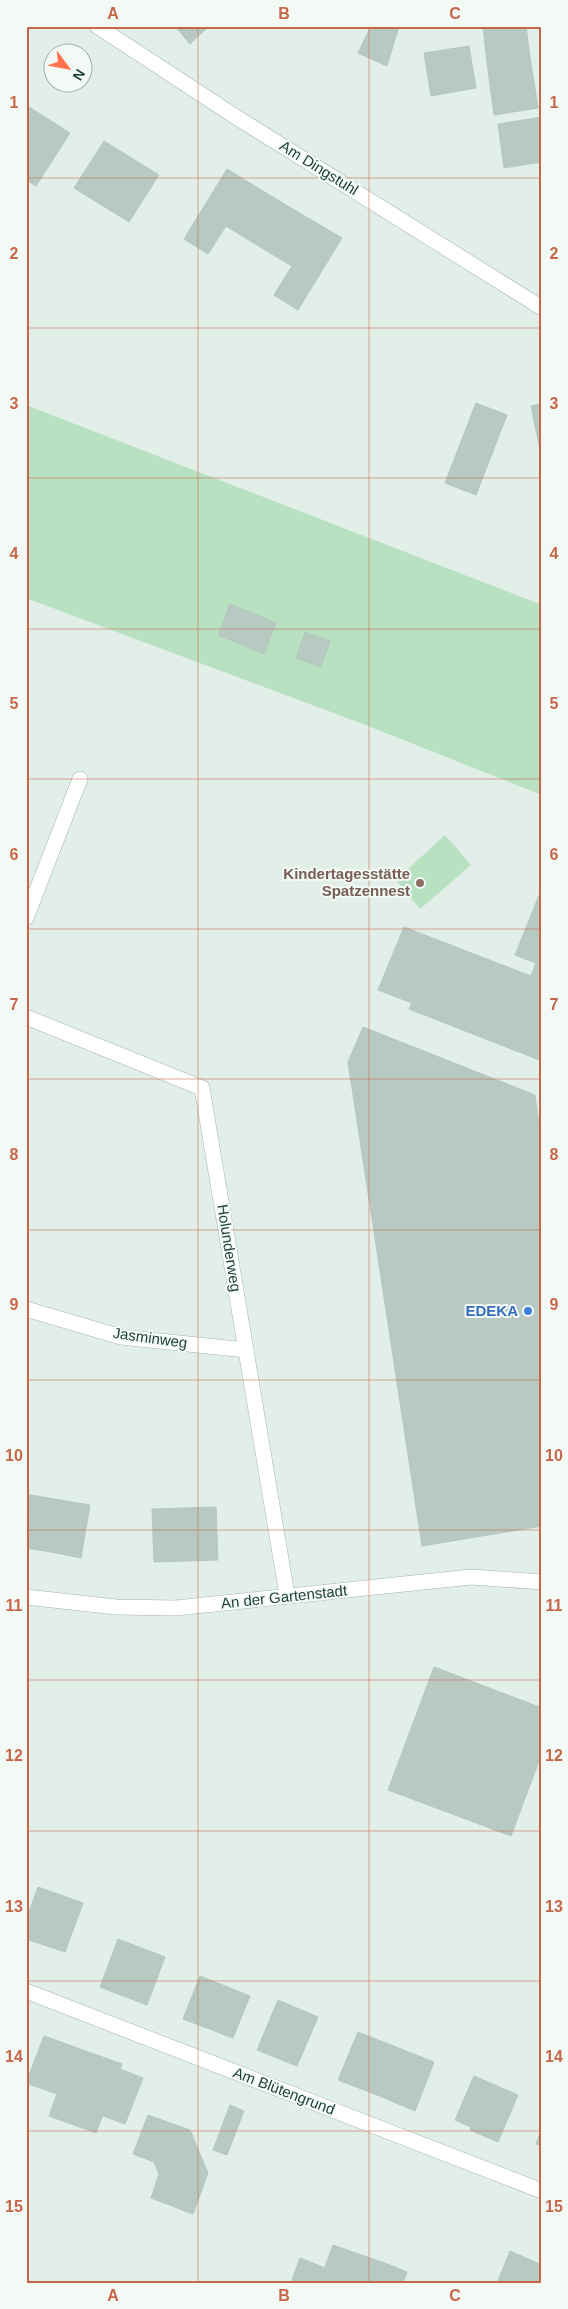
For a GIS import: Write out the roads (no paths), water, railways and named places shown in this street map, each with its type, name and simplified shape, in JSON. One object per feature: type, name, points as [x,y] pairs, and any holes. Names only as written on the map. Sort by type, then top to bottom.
[{"type":"street","name":"Am Dingstuhl","points":[[97,26],[236,117],[542,308]]},
{"type":"street","points":[[26,918],[80,779]]},
{"type":"street","name":"Holunderweg","points":[[26,1017],[202,1088],[287,1595]]},
{"type":"street","name":"Jasminweg","points":[[26,1310],[121,1336],[246,1350]]},
{"type":"street","name":"An der Gartenstadt","points":[[26,1597],[116,1607],[176,1608],[471,1577],[542,1582]]},
{"type":"street","name":"Am Blütengrund","points":[[26,1990],[542,2191]]},
{"type":"place","name":"Kindertagesstätte Spatzennest","points":[[420,883]]},
{"type":"place","name":"EDEKA","points":[[528,1311]]}]
